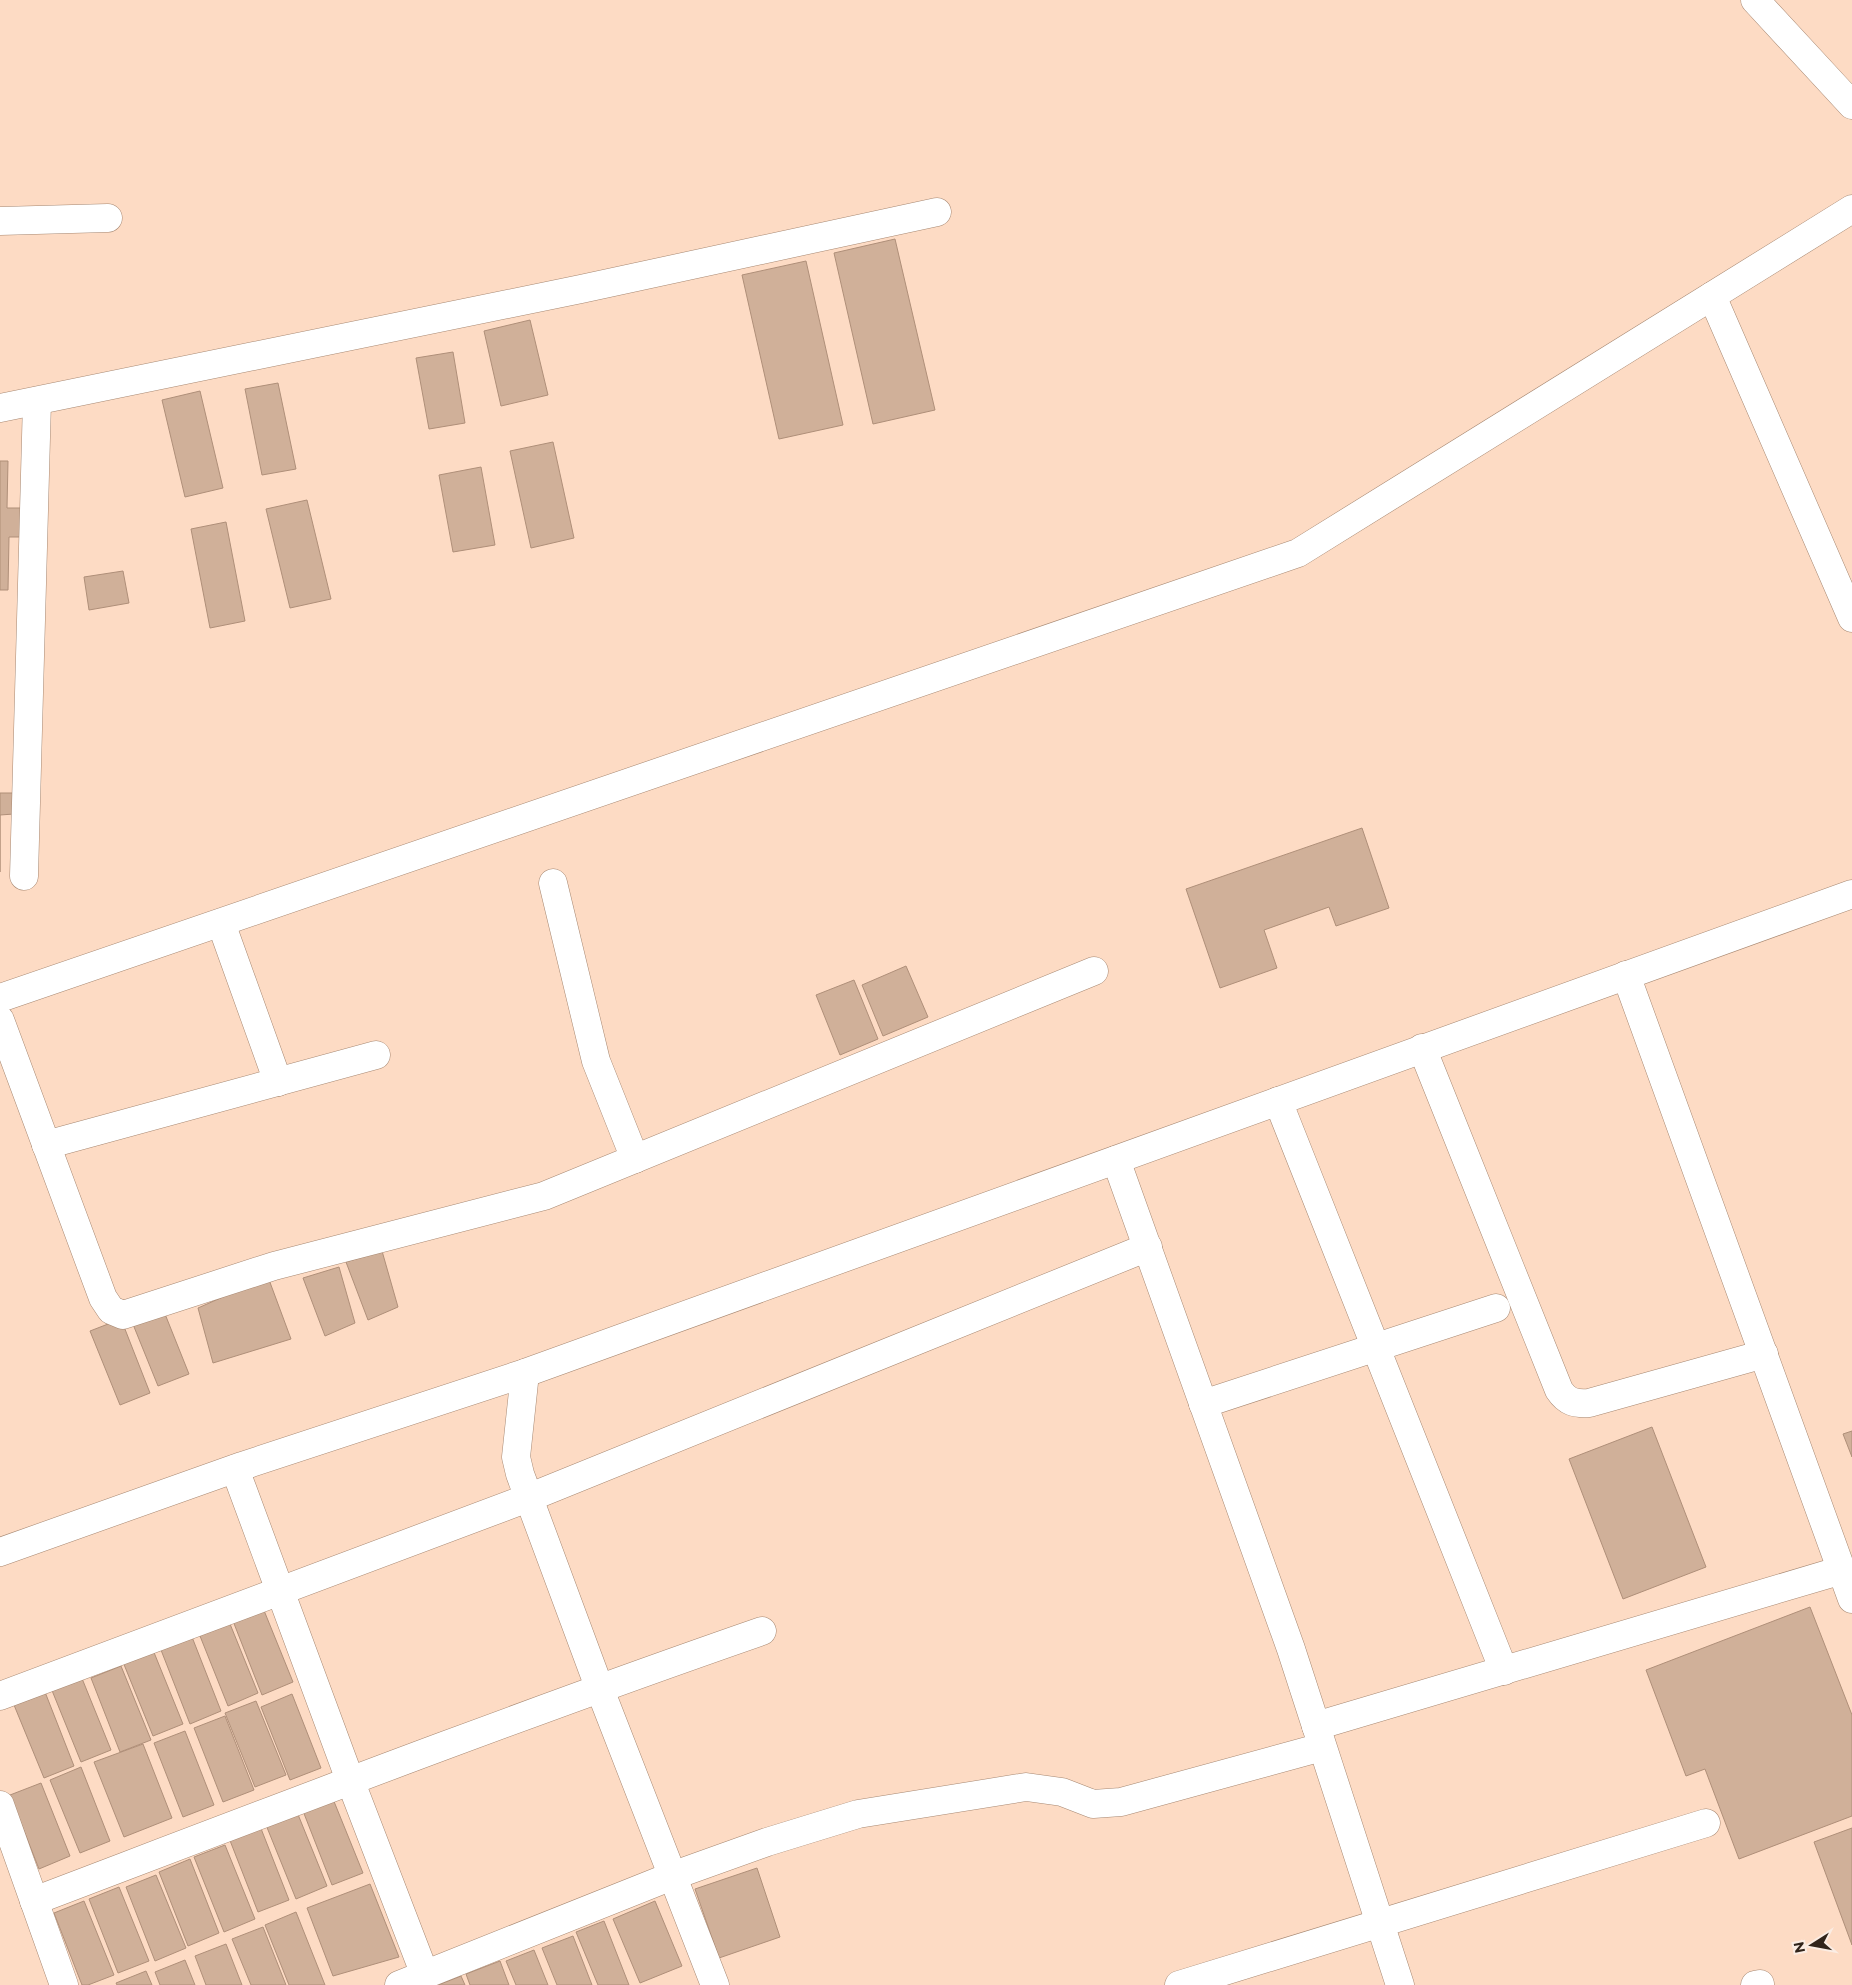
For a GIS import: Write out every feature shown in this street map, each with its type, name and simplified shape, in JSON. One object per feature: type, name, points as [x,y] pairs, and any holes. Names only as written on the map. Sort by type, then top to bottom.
[{"type":"street","points":[[1755,0],[1852,105]]},
{"type":"street","points":[[0,998],[1298,553],[1851,211]]},
{"type":"street","points":[[0,408],[591,287],[937,212]]},
{"type":"street","points":[[0,222],[108,218]]},
{"type":"street","points":[[1712,296],[1852,618]]},
{"type":"street","points":[[24,876],[37,401]]},
{"type":"street","points":[[553,882],[596,1061],[635,1159]]},
{"type":"street","points":[[0,1552],[235,1469],[524,1373],[1852,894]]},
{"type":"street","points":[[221,923],[278,1082]]},
{"type":"street","points":[[0,1020],[103,1298],[111,1310],[123,1315],[274,1266],[544,1196],[1094,971]]},
{"type":"street","points":[[1626,974],[1852,1599]]},
{"type":"street","points":[[1422,1048],[1559,1390],[1564,1398],[1575,1404],[1589,1402],[1764,1354]]},
{"type":"street","points":[[46,1144],[376,1055]]},
{"type":"street","points":[[1278,1101],[1504,1671]]},
{"type":"street","points":[[1116,1160],[1291,1649],[1400,1985]]},
{"type":"street","points":[[0,1696],[528,1498],[1148,1247]]},
{"type":"street","points":[[1203,1404],[1496,1308]]},
{"type":"street","points":[[524,1373],[516,1457],[520,1474],[599,1687],[715,1985]]},
{"type":"street","points":[[235,1469],[350,1780],[425,1975]]},
{"type":"street","points":[[399,1985],[672,1876],[767,1842],[858,1814],[1026,1787],[1062,1792],[1093,1804],[1121,1802],[1319,1736],[1504,1671],[1842,1570]]},
{"type":"street","points":[[34,1901],[599,1687],[762,1631]]},
{"type":"street","points":[[0,1805],[64,1985]]},
{"type":"street","points":[[1179,1985],[1706,1823]]},
{"type":"building","points":[[895,239],[935,410],[873,424],[834,253]]},
{"type":"building","points":[[806,261],[843,425],[779,439],[742,275]]},
{"type":"building","points":[[530,320],[548,395],[501,406],[484,331]]},
{"type":"building","points":[[453,352],[465,423],[429,429],[416,358]]},
{"type":"building","points":[[278,383],[296,469],[262,475],[245,389]]},
{"type":"building","points":[[200,391],[223,488],[185,497],[162,400]]},
{"type":"building","points":[[553,442],[574,538],[531,548],[510,451]]},
{"type":"building","points":[[0,461],[8,461],[7,508],[22,508],[22,537],[9,537],[8,590],[0,590]]},
{"type":"building","points":[[481,467],[495,545],[453,552],[439,475]]},
{"type":"building","points":[[307,500],[331,599],[290,608],[266,509]]},
{"type":"building","points":[[226,522],[245,621],[210,628],[191,529]]},
{"type":"building","points":[[123,571],[129,603],[89,610],[84,577]]},
{"type":"building","points":[[0,793],[14,793],[14,814],[0,815]]},
{"type":"building","points":[[1362,828],[1389,908],[1336,926],[1329,907],[1264,930],[1277,968],[1220,988],[1186,889]]},
{"type":"building","points":[[906,966],[928,1017],[883,1036],[862,985]]},
{"type":"building","points":[[854,980],[878,1039],[840,1055],[816,995]]},
{"type":"building","points":[[382,1251],[398,1307],[368,1320],[346,1262]]},
{"type":"building","points":[[339,1267],[355,1323],[325,1336],[303,1278]]},
{"type":"building","points":[[268,1277],[291,1339],[213,1363],[198,1308]]},
{"type":"building","points":[[159,1299],[189,1374],[158,1386],[128,1312]]},
{"type":"building","points":[[121,1319],[150,1393],[120,1405],[90,1331]]},
{"type":"building","points":[[1652,1427],[1706,1567],[1623,1599],[1569,1459]]},
{"type":"building","points":[[1852,1431],[1852,1457],[1843,1434]]},
{"type":"building","points":[[1810,1607],[1852,1715],[1852,1816],[1739,1859],[1705,1769],[1686,1776],[1646,1670]]},
{"type":"building","points":[[263,1608],[293,1682],[262,1695],[233,1621]]},
{"type":"building","points":[[228,1619],[258,1693],[228,1706],[198,1631]]},
{"type":"building","points":[[192,1637],[221,1711],[190,1724],[161,1650]]},
{"type":"building","points":[[153,1650],[183,1724],[153,1736],[123,1662]]},
{"type":"building","points":[[121,1666],[151,1740],[120,1752],[91,1678]]},
{"type":"building","points":[[81,1676],[111,1750],[81,1762],[51,1688]]},
{"type":"building","points":[[45,1692],[74,1766],[44,1778],[14,1705]]},
{"type":"building","points":[[292,1694],[321,1768],[290,1780],[261,1707]]},
{"type":"building","points":[[256,1701],[286,1775],[255,1787],[225,1713]]},
{"type":"building","points":[[225,1716],[254,1790],[223,1802],[194,1728]]},
{"type":"building","points":[[185,1731],[214,1805],[183,1817],[154,1743]]},
{"type":"building","points":[[143,1744],[172,1818],[124,1837],[94,1762]]},
{"type":"building","points":[[81,1767],[110,1841],[80,1853],[50,1780]]},
{"type":"building","points":[[41,1783],[70,1856],[39,1869],[10,1795]]},
{"type":"building","points":[[333,1799],[363,1873],[332,1885],[303,1811]]},
{"type":"building","points":[[297,1812],[327,1886],[296,1899],[266,1825]]},
{"type":"building","points":[[260,1826],[289,1900],[258,1912],[229,1838]]},
{"type":"building","points":[[1852,1828],[1852,1945],[1814,1842]]},
{"type":"building","points":[[225,1845],[255,1919],[224,1932],[194,1857]]},
{"type":"building","points":[[190,1859],[219,1933],[188,1946],[159,1872]]},
{"type":"building","points":[[757,1868],[780,1937],[719,1958],[695,1889]]},
{"type":"building","points":[[156,1875],[186,1948],[155,1961],[126,1887]]},
{"type":"building","points":[[370,1884],[399,1957],[333,1976],[307,1908]]},
{"type":"building","points":[[119,1887],[149,1961],[118,1973],[89,1899]]},
{"type":"building","points":[[84,1901],[114,1975],[88,1985],[82,1985],[54,1913]]},
{"type":"building","points":[[655,1901],[682,1966],[640,1983],[613,1919]]},
{"type":"building","points":[[296,1912],[325,1985],[289,1985],[265,1925]]},
{"type":"building","points":[[604,1921],[629,1985],[598,1985],[576,1932]]},
{"type":"building","points":[[263,1927],[286,1985],[251,1985],[232,1939]]},
{"type":"building","points":[[573,1936],[592,1985],[557,1985],[542,1948]]},
{"type":"building","points":[[226,1944],[242,1985],[206,1985],[195,1956]]},
{"type":"building","points":[[534,1950],[548,1985],[516,1985],[506,1961]]},
{"type":"building","points":[[185,1960],[195,1985],[160,1985],[155,1972]]},
{"type":"building","points":[[500,1961],[509,1985],[470,1985],[466,1974]]},
{"type":"building","points":[[146,1971],[152,1985],[117,1985],[116,1983]]},
{"type":"building","points":[[461,1976],[465,1985],[438,1985]]}]
